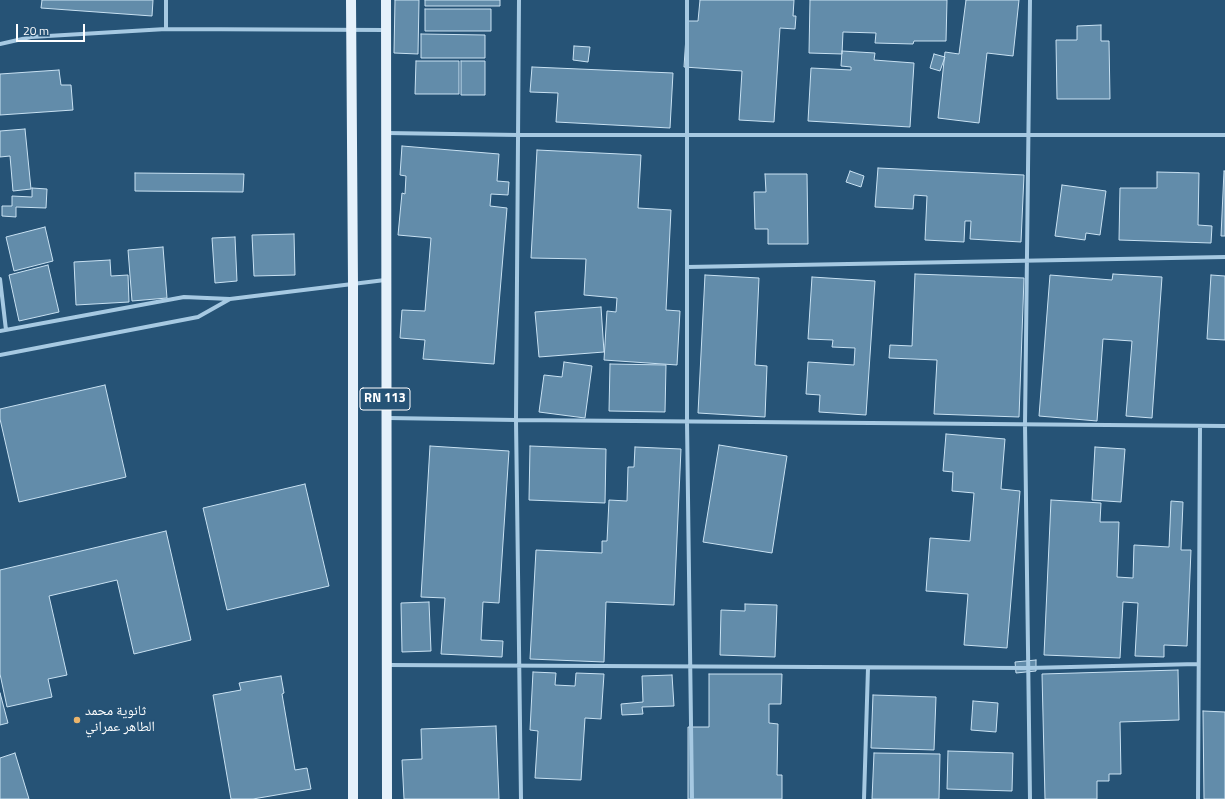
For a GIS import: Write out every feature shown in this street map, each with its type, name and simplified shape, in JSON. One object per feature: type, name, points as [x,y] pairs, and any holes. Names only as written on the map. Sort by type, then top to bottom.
[{"type":"main road","name":"RN 113","points":[[351,0],[353,283],[353,799]]},
{"type":"main road","name":"RN 113","points":[[386,0],[385,418],[387,799]]},
{"type":"street","points":[[166,0],[166,29]]},
{"type":"street","points":[[520,0],[516,420],[521,799]]},
{"type":"street","points":[[687,0],[687,422],[692,799]]},
{"type":"street","points":[[1030,0],[1025,424],[1030,799]]},
{"type":"street","points":[[0,44],[30,36],[166,29],[386,30]]},
{"type":"street","points":[[385,133],[688,135],[1225,135]]},
{"type":"street","points":[[687,268],[1225,257]]},
{"type":"street","points":[[0,279],[6,330]]},
{"type":"street","points":[[0,330],[184,298],[230,299],[385,280]]},
{"type":"street","points":[[0,356],[198,317],[230,299]]},
{"type":"street","points":[[385,418],[1225,426]]},
{"type":"street","points":[[1198,799],[1200,426]]},
{"type":"street","points":[[386,665],[519,667],[1028,668],[1198,664]]},
{"type":"street","points":[[864,799],[868,668]]},
{"type":"building","points":[[42,0],[153,0],[152,16],[41,8]]},
{"type":"building","points":[[395,0],[419,0],[418,54],[394,53]]},
{"type":"building","points":[[425,0],[500,0],[500,6],[425,6]]},
{"type":"building","points":[[700,0],[794,0],[793,16],[796,16],[795,29],[780,28],[774,122],[739,120],[742,71],[684,67],[687,21],[698,21]]},
{"type":"building","points":[[810,0],[947,0],[946,41],[914,41],[913,44],[875,43],[876,33],[843,32],[842,54],[809,53]]},
{"type":"building","points":[[966,0],[1019,0],[1013,56],[987,53],[979,123],[938,118],[945,52],[959,54]]},
{"type":"building","points":[[425,9],[491,9],[491,31],[425,31]]},
{"type":"building","points":[[1101,25],[1101,41],[1109,41],[1110,99],[1057,99],[1056,40],[1077,40],[1077,26]]},
{"type":"building","points":[[421,34],[485,35],[485,58],[421,58]]},
{"type":"building","points":[[574,46],[590,47],[588,62],[573,60]]},
{"type":"building","points":[[842,51],[875,53],[874,60],[914,63],[910,127],[808,121],[811,68],[851,70],[851,67],[841,66]]},
{"type":"building","points":[[934,54],[945,57],[940,71],[930,68]]},
{"type":"building","points":[[416,61],[459,61],[459,94],[415,94]]},
{"type":"building","points":[[461,61],[485,61],[485,95],[461,95]]},
{"type":"building","points":[[532,67],[673,73],[670,128],[556,122],[558,93],[530,92]]},
{"type":"building","points":[[59,70],[61,85],[71,85],[73,110],[0,115],[0,74]]},
{"type":"building","points":[[25,129],[31,189],[13,191],[10,156],[0,157],[0,131]]},
{"type":"building","points":[[402,146],[499,154],[497,181],[509,182],[508,195],[491,194],[490,206],[507,208],[494,364],[423,359],[425,340],[400,338],[402,310],[425,311],[431,238],[398,235],[402,193],[405,194],[406,176],[400,175]]},
{"type":"building","points":[[537,150],[641,155],[638,208],[671,210],[666,310],[680,311],[677,365],[604,360],[607,311],[616,312],[617,298],[584,295],[586,259],[531,258]]},
{"type":"building","points":[[878,168],[1024,175],[1021,242],[970,239],[971,221],[965,221],[964,242],[925,240],[927,196],[914,195],[913,209],[875,207]]},
{"type":"building","points":[[850,171],[864,176],[861,187],[846,182]]},
{"type":"building","points":[[1224,171],[1225,236],[1221,236]]},
{"type":"building","points":[[1157,172],[1199,173],[1198,225],[1212,226],[1211,243],[1119,240],[1120,188],[1157,188]]},
{"type":"building","points":[[135,173],[244,174],[243,192],[135,191]]},
{"type":"building","points":[[765,174],[807,174],[808,244],[768,244],[768,229],[755,229],[754,192],[766,192]]},
{"type":"building","points":[[1062,185],[1106,191],[1100,235],[1086,233],[1085,240],[1055,236]]},
{"type":"building","points":[[32,188],[47,189],[46,208],[16,207],[16,217],[2,216],[2,206],[12,206],[12,196],[32,197]]},
{"type":"building","points":[[45,227],[53,261],[14,271],[6,237]]},
{"type":"building","points":[[294,234],[295,275],[254,276],[252,235]]},
{"type":"building","points":[[235,237],[237,281],[215,283],[212,238]]},
{"type":"building","points":[[163,247],[167,298],[132,301],[128,250]]},
{"type":"building","points":[[110,260],[111,276],[128,275],[129,302],[76,305],[74,262]]},
{"type":"building","points":[[48,265],[59,312],[19,321],[9,275]]},
{"type":"building","points":[[915,274],[1024,278],[1019,417],[934,414],[937,360],[889,358],[890,345],[912,346]]},
{"type":"building","points":[[1113,274],[1162,277],[1152,418],[1126,416],[1132,341],[1103,339],[1097,421],[1039,416],[1050,275],[1112,280]]},
{"type":"building","points":[[705,275],[759,278],[755,365],[767,366],[765,417],[698,413]]},
{"type":"building","points":[[1211,275],[1225,276],[1225,340],[1207,339]]},
{"type":"building","points":[[812,277],[875,281],[866,415],[819,412],[820,395],[806,394],[808,362],[854,365],[855,348],[832,347],[833,340],[808,339]]},
{"type":"building","points":[[601,307],[604,352],[539,357],[535,312]]},
{"type":"building","points":[[564,362],[592,366],[585,418],[539,412],[544,375],[562,377]]},
{"type":"building","points":[[610,364],[666,365],[665,412],[609,411]]},
{"type":"building","points":[[105,385],[126,477],[19,502],[0,419],[0,409]]},
{"type":"building","points":[[946,434],[1005,439],[1001,489],[1020,491],[1007,648],[964,645],[968,594],[926,591],[930,538],[970,541],[974,493],[952,491],[953,472],[943,471]]},
{"type":"building","points":[[719,445],[787,456],[772,553],[703,542]]},
{"type":"building","points":[[430,446],[509,451],[499,603],[483,602],[481,640],[503,641],[502,657],[441,654],[445,598],[421,597]]},
{"type":"building","points":[[530,446],[606,449],[605,503],[529,500]]},
{"type":"building","points":[[635,447],[681,449],[674,605],[606,602],[604,662],[530,659],[536,550],[602,553],[602,541],[607,541],[609,500],[627,501],[628,467],[634,467]]},
{"type":"building","points":[[1095,447],[1125,449],[1121,502],[1092,500]]},
{"type":"building","points":[[305,484],[329,586],[227,610],[203,508]]},
{"type":"building","points":[[1051,500],[1101,503],[1100,522],[1119,522],[1117,577],[1133,578],[1134,545],[1169,547],[1171,501],[1183,502],[1181,550],[1191,550],[1187,646],[1164,645],[1164,657],[1135,656],[1138,603],[1123,602],[1120,658],[1044,655]]},
{"type":"building","points":[[166,531],[191,640],[134,654],[117,580],[49,596],[67,675],[48,679],[52,697],[7,707],[0,674],[0,570]]},
{"type":"building","points":[[429,602],[431,651],[402,652],[401,603]]},
{"type":"building","points":[[745,604],[777,605],[775,657],[720,655],[721,610],[745,611]]},
{"type":"building","points":[[1036,660],[1036,671],[1016,673],[1015,662]]},
{"type":"building","points":[[1178,670],[1179,720],[1120,722],[1121,774],[1109,774],[1109,781],[1097,781],[1097,799],[1045,799],[1042,674]]},
{"type":"building","points":[[533,672],[556,673],[555,685],[575,686],[576,673],[604,674],[601,719],[585,718],[581,780],[535,778],[538,731],[530,730]]},
{"type":"building","points":[[709,674],[782,674],[781,704],[769,704],[769,723],[778,724],[777,775],[782,775],[782,799],[688,799],[688,727],[709,727]]},
{"type":"building","points":[[672,675],[674,706],[642,707],[643,714],[622,715],[621,704],[643,702],[642,676]]},
{"type":"building","points":[[281,676],[284,693],[282,694],[295,770],[307,768],[311,789],[253,799],[231,799],[213,695],[241,690],[239,683]]},
{"type":"building","points":[[0,693],[8,723],[0,725]]},
{"type":"building","points":[[873,695],[936,697],[934,750],[871,748]]},
{"type":"building","points":[[973,701],[998,703],[996,732],[971,730]]},
{"type":"building","points":[[1203,711],[1225,712],[1225,799],[1204,799]]},
{"type":"building","points":[[496,726],[499,799],[404,799],[402,760],[422,759],[421,729]]},
{"type":"building","points":[[948,751],[1013,753],[1012,791],[947,789]]},
{"type":"building","points":[[15,753],[29,799],[0,799],[0,758]]},
{"type":"building","points":[[874,753],[940,754],[939,799],[872,799]]},
{"type":"place","name":"ثانوية محمد الطاهر عمراني","points":[[77,720]]}]
